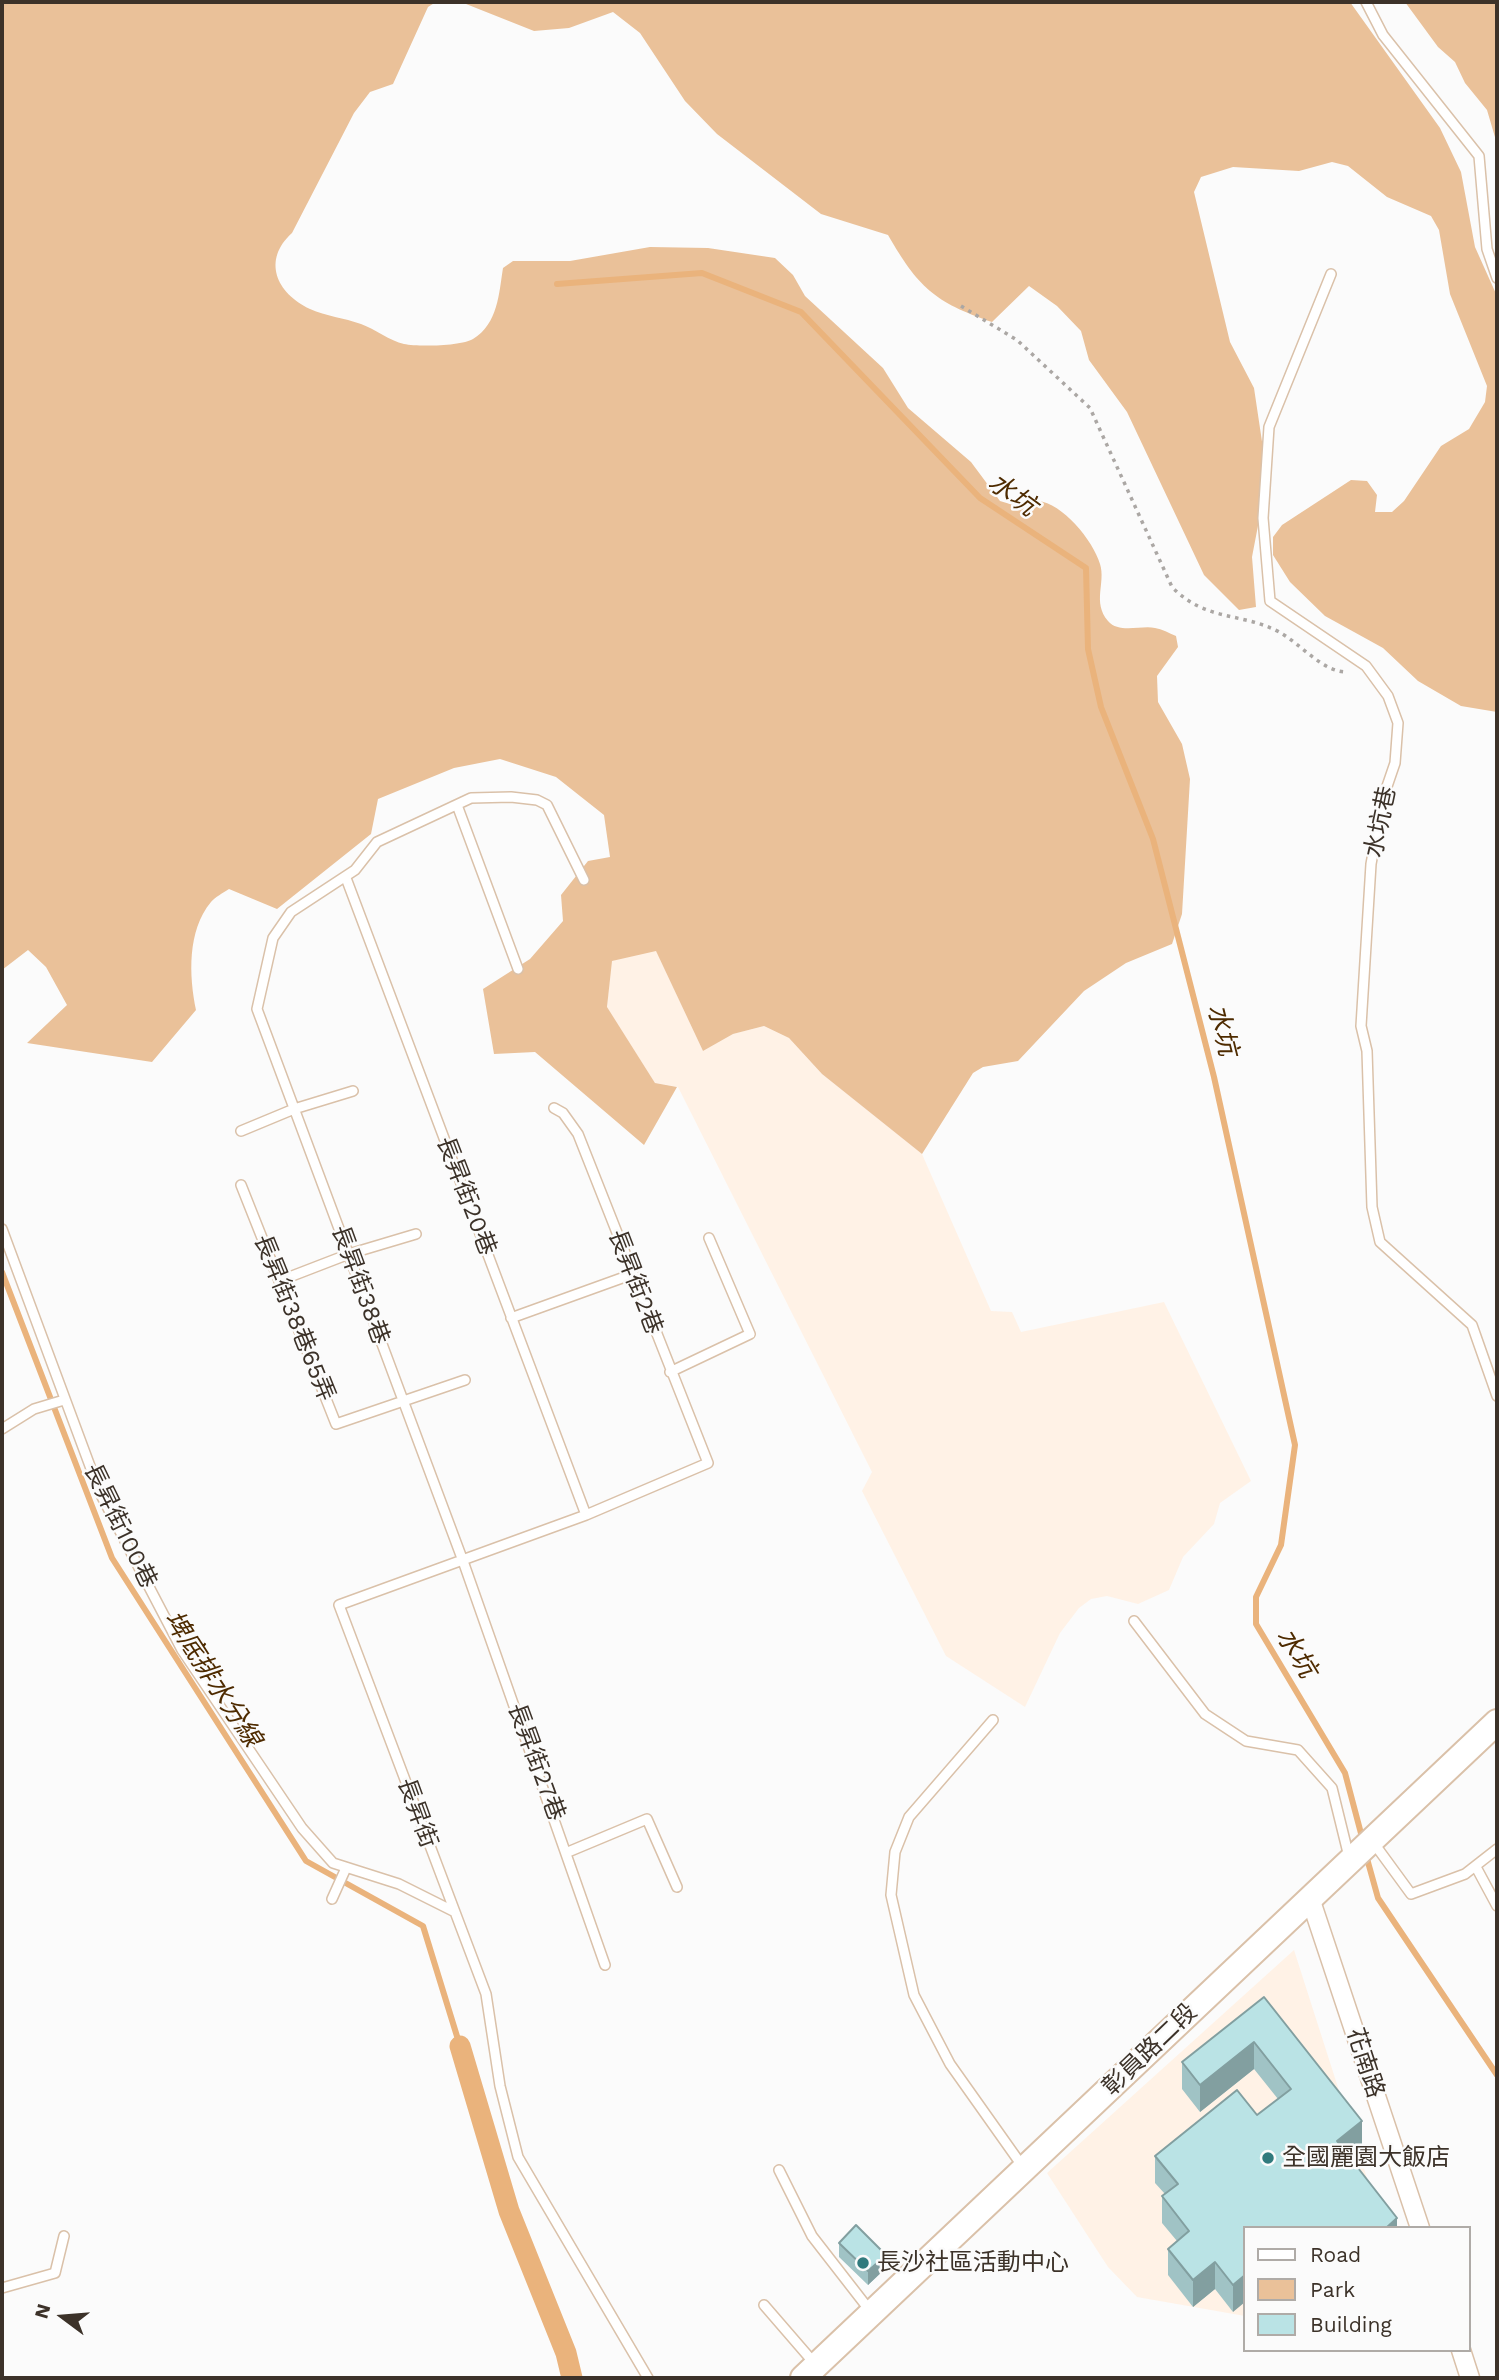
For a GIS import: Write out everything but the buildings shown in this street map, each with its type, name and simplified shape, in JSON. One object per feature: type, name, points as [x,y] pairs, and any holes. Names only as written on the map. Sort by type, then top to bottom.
[{"type":"main road","name":"彰員路二段","points":[[809,2372],[1497,1722]]},
{"type":"street","name":"花南路","points":[[1310,1898],[1419,2226]]},
{"type":"street","points":[[1462,2352],[1470,2378]]},
{"type":"lane","points":[[1366,2],[1383,35],[1479,156],[1487,249],[1497,278]]},
{"type":"lane","name":"水坑巷","points":[[1331,274],[1269,427],[1263,518],[1269,601],[1366,666],[1388,696],[1398,723],[1395,763],[1383,798],[1371,864],[1361,1026],[1367,1051],[1372,1207],[1380,1242],[1472,1325],[1497,1396]]},
{"type":"lane","points":[[346,878],[377,842],[471,798],[510,797],[537,800],[547,805],[584,880]]},
{"type":"lane","points":[[457,806],[517,969]]},
{"type":"lane","name":"長昇街38巷","points":[[346,878],[291,912],[272,939],[257,1009],[463,1561]]},
{"type":"lane","name":"長昇街20巷","points":[[346,878],[586,1515]]},
{"type":"lane","points":[[241,1131],[294,1109],[354,1091]]},
{"type":"lane","name":"長昇街2巷","points":[[554,1108],[563,1113],[578,1135],[708,1463]]},
{"type":"lane","name":"長昇街38巷65弄","points":[[241,1185],[336,1424],[403,1400]]},
{"type":"lane","name":"長昇街100巷","points":[[2,1229],[100,1493],[182,1650],[302,1828],[332,1863],[399,1884],[453,1911]]},
{"type":"lane","points":[[279,1281],[349,1254],[416,1234]]},
{"type":"lane","points":[[670,1372],[750,1334],[709,1238]]},
{"type":"lane","points":[[511,1318],[633,1274]]},
{"type":"lane","points":[[403,1400],[465,1380]]},
{"type":"lane","points":[[2,1429],[34,1409],[64,1400]]},
{"type":"lane","name":"長昇街","points":[[648,2378],[518,2158],[500,2086],[486,1994],[339,1605],[586,1515],[708,1463]]},
{"type":"lane","name":"長昇街27巷","points":[[463,1561],[568,1852],[605,1965]]},
{"type":"lane","points":[[1134,1621],[1205,1714],[1246,1741],[1298,1750],[1332,1788],[1350,1861]]},
{"type":"lane","points":[[993,1720],[909,1817],[895,1852],[891,1895],[914,1995],[950,2064],[1024,2170]]},
{"type":"lane","points":[[568,1852],[647,1819],[677,1887]]},
{"type":"lane","points":[[1372,1840],[1411,1894],[1476,1867],[1497,1849]]},
{"type":"lane","points":[[1476,1867],[1497,1906]]},
{"type":"lane","points":[[332,1899],[346,1868]]},
{"type":"lane","points":[[779,2171],[812,2236],[873,2314]]},
{"type":"lane","points":[[2,2288],[55,2273],[64,2236]]},
{"type":"lane","points":[[764,2305],[809,2372]]},
{"type":"path","points":[[961,306],[1017,341],[1090,408],[1172,587],[1188,603],[1278,631],[1316,659],[1345,673],[1366,666]]},
{"type":"shaded area","points":[[656,950],[703,1051],[733,1034],[764,1026],[789,1038],[822,1074],[922,1154],[991,1311],[1012,1312],[1021,1332],[1164,1302],[1251,1481],[1220,1503],[1214,1524],[1183,1557],[1169,1590],[1138,1604],[1107,1596],[1091,1599],[1079,1608],[1060,1633],[1025,1707],[946,1656],[862,1491],[872,1472],[678,1087],[655,1083],[607,1008],[611,961]]},
{"type":"shaded area","name":"全國麗園大飯店","points":[[1294,1950],[1382,2226],[1244,2226],[1244,2316],[1137,2297],[1108,2267],[1047,2173]]},
{"type":"green space","points":[[2,2],[436,2],[428,7],[393,84],[370,92],[354,113],[292,233],[277,254],[277,275],[281,285],[298,302],[310,309],[361,324],[399,342],[411,345],[440,345],[473,339],[488,325],[496,307],[503,268],[513,261],[570,261],[650,247],[708,248],[775,258],[793,275],[805,296],[883,368],[908,408],[971,462],[1000,501],[1033,511],[1038,501],[1047,503],[1075,524],[1091,544],[1100,564],[1100,600],[1103,614],[1108,621],[1118,627],[1149,627],[1176,636],[1178,647],[1157,676],[1158,702],[1182,744],[1190,779],[1182,914],[1172,944],[1126,963],[1084,991],[1018,1061],[983,1067],[973,1073],[922,1154],[822,1074],[789,1038],[764,1026],[733,1034],[703,1051],[656,951],[612,961],[607,1007],[655,1083],[677,1087],[644,1145],[535,1052],[494,1054],[483,989],[530,959],[563,921],[561,895],[588,861],[610,857],[604,815],[556,777],[500,759],[454,768],[378,799],[371,834],[277,909],[229,889],[215,898],[203,914],[194,940],[191,969],[196,1010],[152,1062],[27,1043],[67,1005],[46,967],[28,950],[2,970]]},
{"type":"green space","points":[[461,2],[1350,2],[1440,128],[1461,172],[1475,247],[1497,296],[1497,712],[1461,706],[1418,681],[1383,648],[1325,616],[1290,582],[1273,555],[1273,537],[1282,525],[1351,480],[1367,481],[1377,495],[1375,512],[1392,512],[1404,501],[1441,446],[1469,429],[1485,402],[1487,386],[1450,294],[1439,230],[1431,216],[1387,197],[1348,166],[1332,162],[1299,171],[1233,167],[1201,177],[1194,192],[1230,342],[1254,388],[1264,455],[1265,489],[1252,557],[1256,607],[1239,610],[1204,575],[1127,412],[1089,360],[1081,331],[1057,306],[1029,286],[992,322],[942,299],[919,280],[888,235],[821,214],[717,134],[685,101],[640,33],[613,12],[569,28],[534,31]]},
{"type":"green space","points":[[1405,2],[1497,2],[1497,144],[1487,110],[1465,83],[1455,62],[1438,47]]},
{"type":"waterway","name":"水坑","points":[[557,284],[702,273],[801,312],[980,498],[1086,568],[1088,649],[1101,707],[1153,839],[1214,1077],[1295,1445],[1281,1545],[1256,1597],[1256,1624],[1345,1773],[1363,1841]]},
{"type":"waterway","name":"埤底排水分線","points":[[2,1272],[112,1558],[306,1861],[423,1926],[460,2046]]},
{"type":"waterway","name":"水坑","points":[[1366,1855],[1378,1898],[1497,2075]]},
{"type":"waterway","points":[[460,2046],[509,2211],[566,2353],[572,2378]]},
{"type":"place","name":"全國麗園大飯店","points":[[1268,2158]]},
{"type":"place","name":"長沙社區活動中心","points":[[863,2263]]}]
